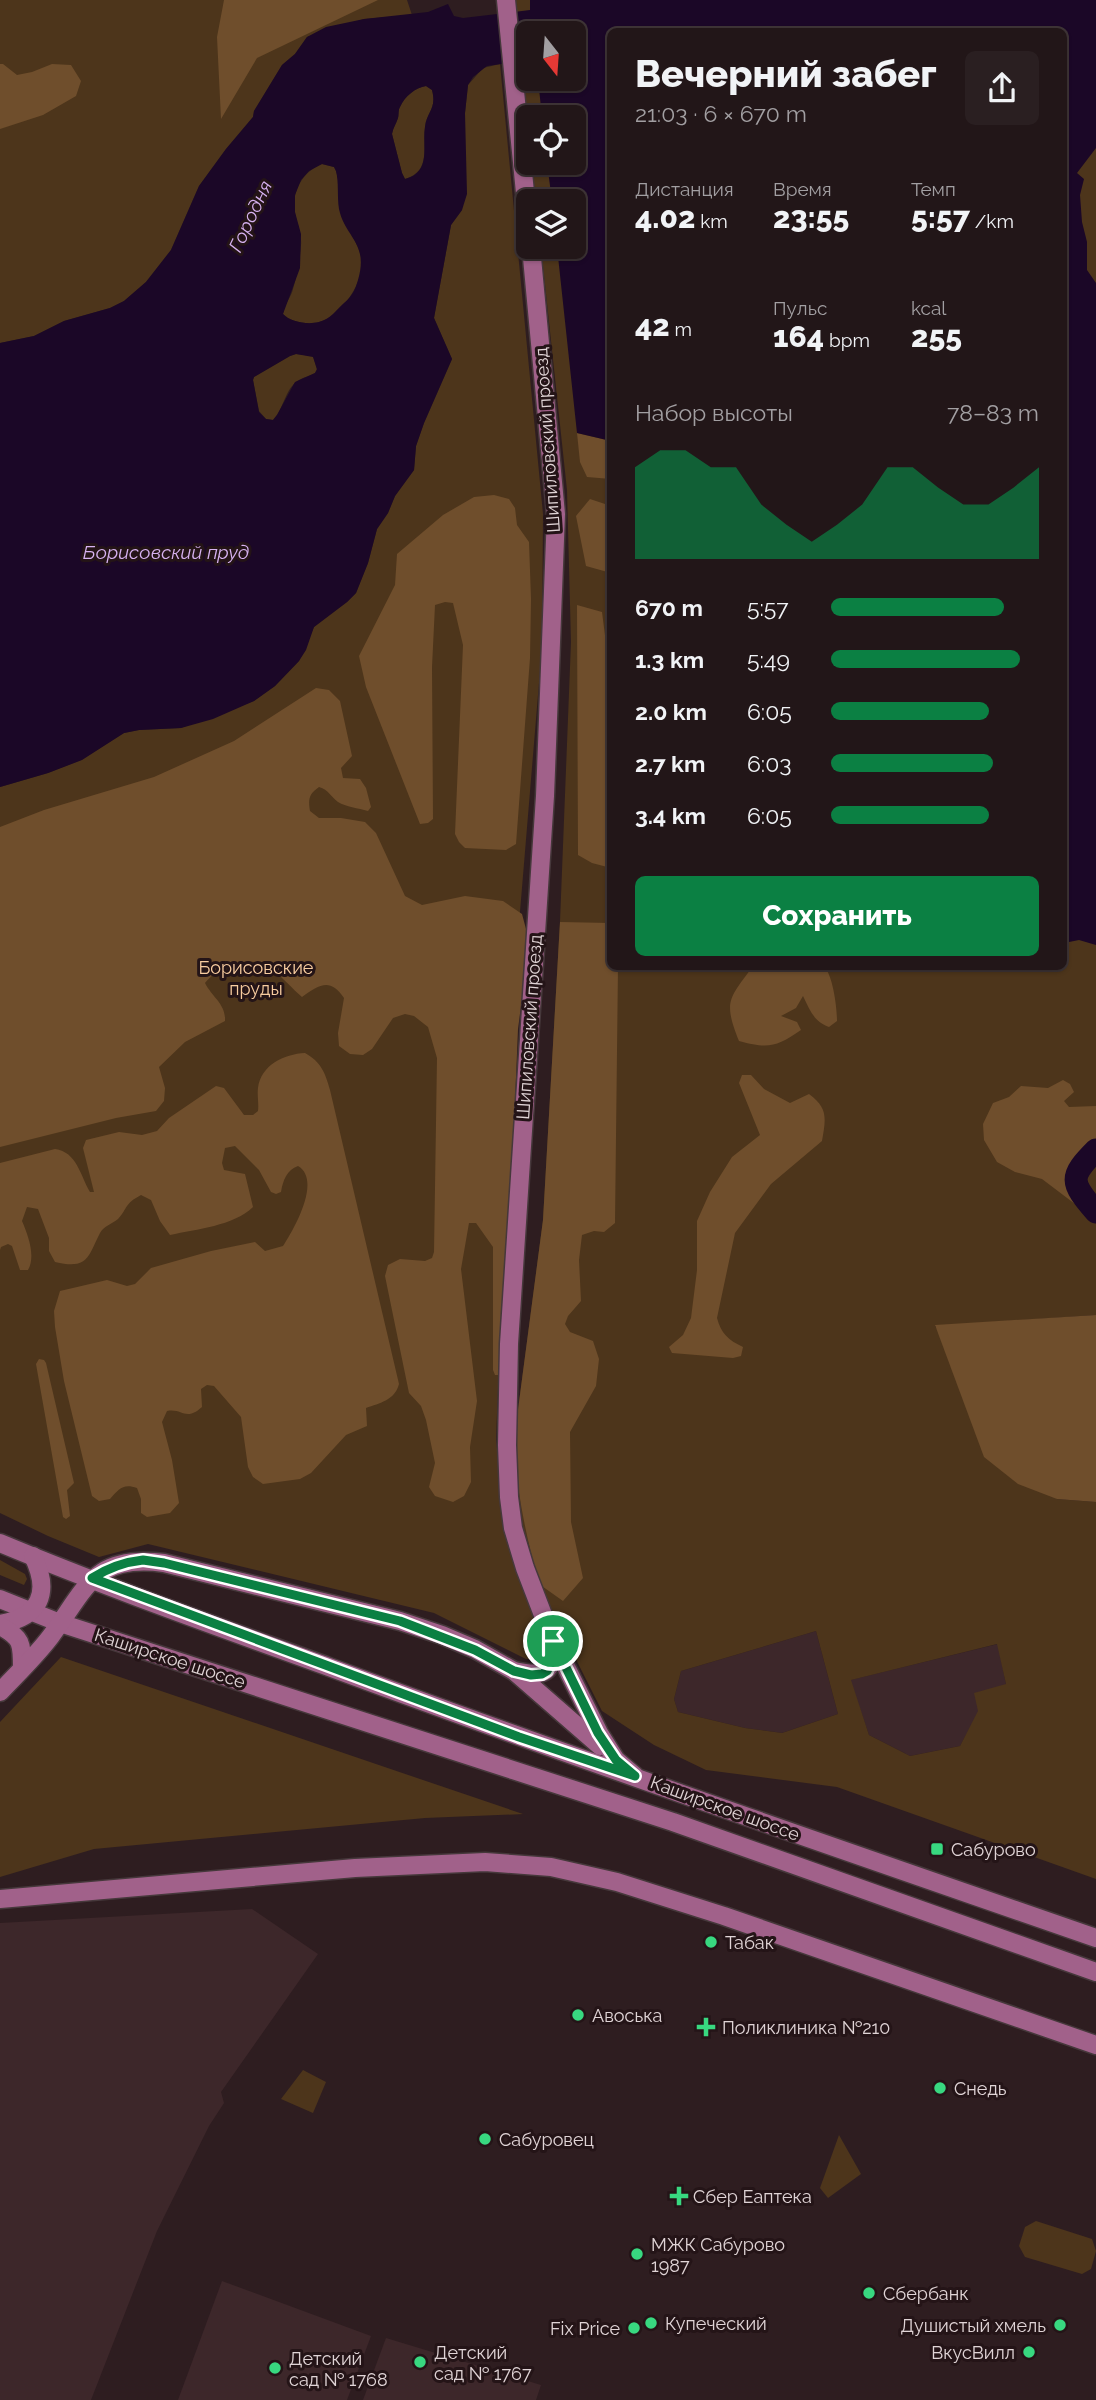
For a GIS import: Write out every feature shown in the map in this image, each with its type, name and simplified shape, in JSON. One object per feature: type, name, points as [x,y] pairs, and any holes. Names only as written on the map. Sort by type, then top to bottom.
[{"type":"main road","points":[[506,0],[525,189]]},
{"type":"main road","name":"Шипиловский проезд","points":[[532,259],[556,514],[545,796],[509,1344],[509,1497],[513,1528],[525,1568],[553,1641],[588,1714],[616,1760],[635,1776]]},
{"type":"main road","name":"Каширское шоссе","points":[[0,1543],[505,1732],[1096,1938]]},
{"type":"main road","points":[[0,1625],[17,1621],[32,1613],[38,1602],[42,1580],[33,1556]]},
{"type":"main road","points":[[0,1692],[60,1623],[92,1578],[126,1562],[143,1560],[400,1621],[475,1650],[514,1671],[616,1760]]},
{"type":"main road","name":"Каширское шоссе","points":[[0,1599],[60,1623],[660,1818],[1096,1972]]},
{"type":"main road","points":[[0,1625],[15,1634],[21,1642],[22,1668]]},
{"type":"main road","points":[[514,1671],[531,1675],[547,1671],[554,1656],[553,1641]]},
{"type":"main road","points":[[0,1899],[355,1868],[485,1862],[551,1867],[617,1882],[724,1916],[1096,2045]]},
{"type":"shaded area","points":[[224,0],[378,0],[257,58],[221,119],[217,37]]},
{"type":"shaded area","points":[[0,64],[17,75],[52,64],[71,65],[81,81],[76,96],[43,115],[0,129]]},
{"type":"shaded area","points":[[577,433],[607,440],[607,479],[587,477],[580,462]]},
{"type":"shaded area","points":[[494,495],[509,499],[515,508],[517,525],[529,542],[531,599],[530,658],[516,844],[506,850],[465,848],[455,834],[463,645],[453,603],[435,605],[432,667],[433,819],[428,823],[420,824],[366,687],[359,656],[395,585],[397,554],[443,515],[474,497]]},
{"type":"shaded area","points":[[590,499],[607,505],[607,572],[586,566],[576,516]]},
{"type":"shaded area","points":[[577,605],[602,612],[607,645],[607,867],[578,855]]},
{"type":"shaded area","points":[[316,688],[329,690],[340,701],[352,756],[341,768],[343,778],[360,779],[366,788],[371,807],[368,811],[345,805],[319,787],[310,797],[310,811],[319,818],[365,822],[376,833],[405,896],[422,905],[465,896],[503,901],[522,914],[526,929],[528,952],[518,1029],[504,1372],[495,1375],[493,1370],[493,1247],[476,1223],[469,1223],[461,1269],[477,1401],[470,1447],[471,1482],[464,1496],[453,1502],[435,1496],[429,1487],[435,1463],[421,1406],[409,1393],[385,1276],[388,1265],[400,1259],[425,1261],[432,1258],[434,1252],[437,1058],[428,1027],[414,1016],[405,1014],[393,1018],[372,1049],[363,1055],[350,1054],[339,1046],[338,1033],[344,998],[334,987],[324,985],[302,997],[269,967],[260,963],[240,963],[227,967],[205,983],[221,1005],[225,1021],[185,1042],[159,1067],[165,1088],[164,1101],[156,1111],[116,1118],[0,1147],[0,827],[44,810],[154,777],[234,741]]},
{"type":"shaded area","points":[[560,922],[607,923],[607,970],[618,970],[615,1223],[604,1232],[594,1231],[582,1235],[579,1260],[581,1301],[568,1316],[565,1324],[570,1332],[593,1341],[599,1359],[596,1386],[570,1432],[571,1522],[583,1578],[563,1601],[539,1584],[522,1512],[514,1440],[543,1220]]},
{"type":"shaded area","points":[[750,970],[826,970],[832,984],[837,1021],[829,1027],[819,1022],[803,996],[796,1008],[781,1016],[797,1022],[801,1030],[772,1045],[739,1041],[730,1008],[738,986]]},
{"type":"shaded area","points":[[305,1053],[322,1068],[330,1090],[399,1384],[397,1389],[386,1400],[366,1408],[367,1426],[346,1435],[311,1473],[300,1479],[263,1484],[253,1477],[248,1467],[241,1417],[214,1386],[207,1385],[201,1389],[202,1407],[192,1414],[167,1411],[162,1422],[179,1503],[170,1513],[147,1517],[141,1513],[141,1499],[137,1488],[128,1486],[116,1492],[110,1499],[99,1501],[92,1496],[64,1381],[54,1311],[60,1291],[107,1280],[127,1286],[135,1284],[151,1268],[255,1242],[265,1251],[283,1246],[304,1205],[307,1193],[305,1173],[298,1166],[291,1170],[284,1180],[281,1192],[276,1194],[271,1192],[259,1170],[235,1146],[225,1148],[222,1163],[224,1170],[245,1174],[253,1207],[235,1219],[170,1235],[160,1221],[151,1200],[141,1195],[102,1231],[86,1259],[75,1264],[55,1262],[49,1251],[49,1238],[38,1209],[27,1207],[22,1221],[29,1239],[31,1258],[28,1270],[20,1270],[12,1246],[8,1244],[0,1250],[0,1163],[55,1149],[62,1151],[73,1159],[90,1192],[94,1192],[83,1148],[86,1140],[119,1132],[142,1135],[157,1131],[169,1118],[216,1086],[224,1088],[244,1115],[253,1115],[258,1111],[260,1080],[269,1067],[282,1058]]},
{"type":"shaded area","points":[[742,1075],[751,1075],[764,1089],[790,1103],[809,1094],[823,1109],[822,1141],[771,1184],[735,1233],[717,1318],[726,1335],[743,1347],[741,1356],[733,1358],[672,1353],[669,1347],[683,1335],[691,1318],[697,1270],[697,1221],[710,1192],[732,1157],[760,1135],[739,1083]]},
{"type":"shaded area","points":[[1063,1080],[1070,1084],[1074,1092],[1064,1101],[1069,1107],[1096,1106],[1096,1150],[1083,1163],[1077,1174],[1078,1185],[1088,1201],[1075,1204],[1042,1179],[1015,1172],[997,1162],[984,1140],[983,1124],[993,1103],[1009,1097],[1021,1086],[1048,1088]]},
{"type":"shaded area","points":[[1096,1315],[1096,1502],[1057,1499],[1018,1484],[984,1457],[935,1325]]},
{"type":"shaded area","points":[[39,1359],[46,1363],[74,1483],[67,1490],[70,1516],[66,1519],[63,1517],[36,1364]]},
{"type":"shaded area","points":[[816,1631],[838,1714],[782,1733],[745,1728],[678,1712],[674,1699],[681,1671]]},
{"type":"shaded area","points":[[998,1644],[1006,1684],[979,1711],[960,1746],[910,1756],[869,1735],[850,1680]]},
{"type":"shaded area","points":[[252,1909],[318,1954],[221,2092],[224,2103],[209,2126],[157,2231],[91,2400],[0,2400],[0,1923]]},
{"type":"shaded area","name":"Детский сад № 1768","points":[[222,2281],[371,2336],[347,2400],[178,2400]]},
{"type":"shaded area","name":"Детский сад № 1767","points":[[386,2338],[541,2385],[536,2400],[363,2400]]},
{"type":"green space","points":[[0,0],[407,0],[412,15],[364,19],[307,37],[295,54],[282,65],[253,117],[199,186],[171,250],[146,282],[124,301],[110,308],[64,321],[34,336],[0,343]]},
{"type":"green space","points":[[515,0],[1096,0],[1096,1315],[935,1326],[1057,1499],[1096,1502],[1096,1879],[837,1787],[706,1770],[654,1745],[602,1711],[538,1584],[523,1528],[514,1440],[543,1220],[560,922],[571,642],[567,490],[542,259],[586,259],[586,189],[535,189],[533,175],[586,175],[586,105],[526,105],[524,91],[586,91],[586,21],[517,21]],"holes":[[[816,1631],[838,1714],[782,1733],[745,1728],[678,1712],[674,1699],[681,1671]],[[997,1644],[1006,1684],[974,1693],[978,1711],[960,1746],[910,1756],[869,1735],[851,1680]]]},
{"type":"green space","name":"Борисовские пруды","points":[[500,64],[516,231],[516,259],[519,259],[543,514],[542,647],[513,996],[496,1440],[507,1536],[544,1644],[543,1654],[536,1659],[526,1659],[434,1613],[148,1544],[99,1557],[0,1513],[0,787],[81,760],[124,733],[181,728],[254,701],[275,686],[299,661],[314,627],[356,593],[377,529],[395,496],[414,470],[416,446],[452,359],[434,318],[451,225],[462,210],[468,85],[483,68]]},
{"type":"green space","points":[[426,86],[432,90],[433,106],[425,127],[424,157],[419,170],[405,179],[392,132],[399,108],[405,99]]},
{"type":"green space","points":[[322,164],[334,167],[336,171],[344,216],[362,265],[358,282],[342,307],[327,319],[305,323],[283,314],[292,292],[301,250],[294,205],[297,190],[304,177]]},
{"type":"green space","points":[[296,354],[313,356],[317,370],[294,384],[273,420],[266,419],[259,411],[254,377]]},
{"type":"green space","points":[[0,1560],[25,1574],[27,1579],[24,1585],[0,1575]]},
{"type":"green space","points":[[61,1657],[524,1814],[425,1818],[94,1849],[0,1877],[0,1722]]},
{"type":"green space","points":[[303,2070],[326,2082],[313,2113],[281,2099]]},
{"type":"green space","points":[[839,2135],[861,2174],[828,2198],[820,2188]]},
{"type":"green space","points":[[1036,2221],[1092,2239],[1096,2251],[1091,2269],[1082,2274],[1025,2257],[1019,2246],[1025,2227]]},
{"type":"water","name":"Борисовский пруд","points":[[530,0],[1096,0],[1096,148],[1077,173],[1084,179],[1080,195],[1087,242],[1087,270],[1096,283],[1096,945],[1079,940],[1067,942],[1067,28],[607,28],[607,440],[577,433],[558,259],[586,259],[586,189],[550,189],[549,175],[586,175],[586,105],[541,105],[539,91],[586,91],[586,21],[516,21],[516,62],[487,66],[473,77],[468,85],[465,113],[467,194],[462,210],[451,225],[434,318],[452,359],[416,446],[414,470],[395,496],[377,529],[356,593],[314,627],[299,661],[275,686],[254,701],[213,719],[181,728],[124,733],[82,760],[0,787],[0,343],[34,336],[64,321],[110,308],[124,301],[146,282],[171,250],[199,186],[253,117],[282,65],[295,54],[307,37],[326,27],[364,19],[428,12],[448,4],[454,16],[463,18],[530,10]],"holes":[[[426,86],[432,90],[433,102],[425,127],[422,164],[419,171],[405,179],[392,134],[399,108],[414,91]],[[322,164],[334,167],[339,209],[361,257],[358,280],[350,297],[327,319],[310,323],[295,321],[283,314],[300,268],[301,234],[295,212],[295,195],[301,180],[309,171]],[[296,354],[313,357],[317,369],[315,373],[295,382],[277,415],[273,420],[266,419],[259,412],[254,377],[290,356]]]},
{"type":"waterway","points":[[1096,1150],[1081,1167],[1076,1180],[1081,1193],[1096,1212]]},
{"type":"place","name":"Сабурово","points":[[937,1849]]},
{"type":"place","name":"Табак","points":[[711,1942]]},
{"type":"place","name":"Авоська","points":[[578,2015]]},
{"type":"place","name":"Поликлиника №210","points":[[706,2027]]},
{"type":"place","name":"Снедь","points":[[940,2088]]},
{"type":"place","name":"Сабуровец","points":[[485,2139]]},
{"type":"place","name":"Сбер Еаптека","points":[[679,2196]]},
{"type":"place","name":"МЖК Сабурово 1987","points":[[637,2254]]},
{"type":"place","name":"Сбербанк","points":[[869,2293]]},
{"type":"place","name":"Купеческий","points":[[651,2323]]},
{"type":"place","name":"Душистый хмель","points":[[1060,2325]]},
{"type":"place","name":"Fix Price","points":[[634,2328]]},
{"type":"place","name":"ВкусВилл","points":[[1029,2352]]},
{"type":"place","name":"Детский сад № 1767","points":[[420,2362]]},
{"type":"place","name":"Детский сад № 1768","points":[[275,2368]]},
{"type":"route","points":[[143,1560],[164,1563],[400,1621],[475,1650],[514,1671],[531,1675],[547,1671],[554,1656],[553,1641],[598,1733],[616,1760],[635,1776],[519,1737],[92,1578],[126,1562],[143,1560]]},
{"type":"water label","name":"Городня","points":[[250,216]]}]
